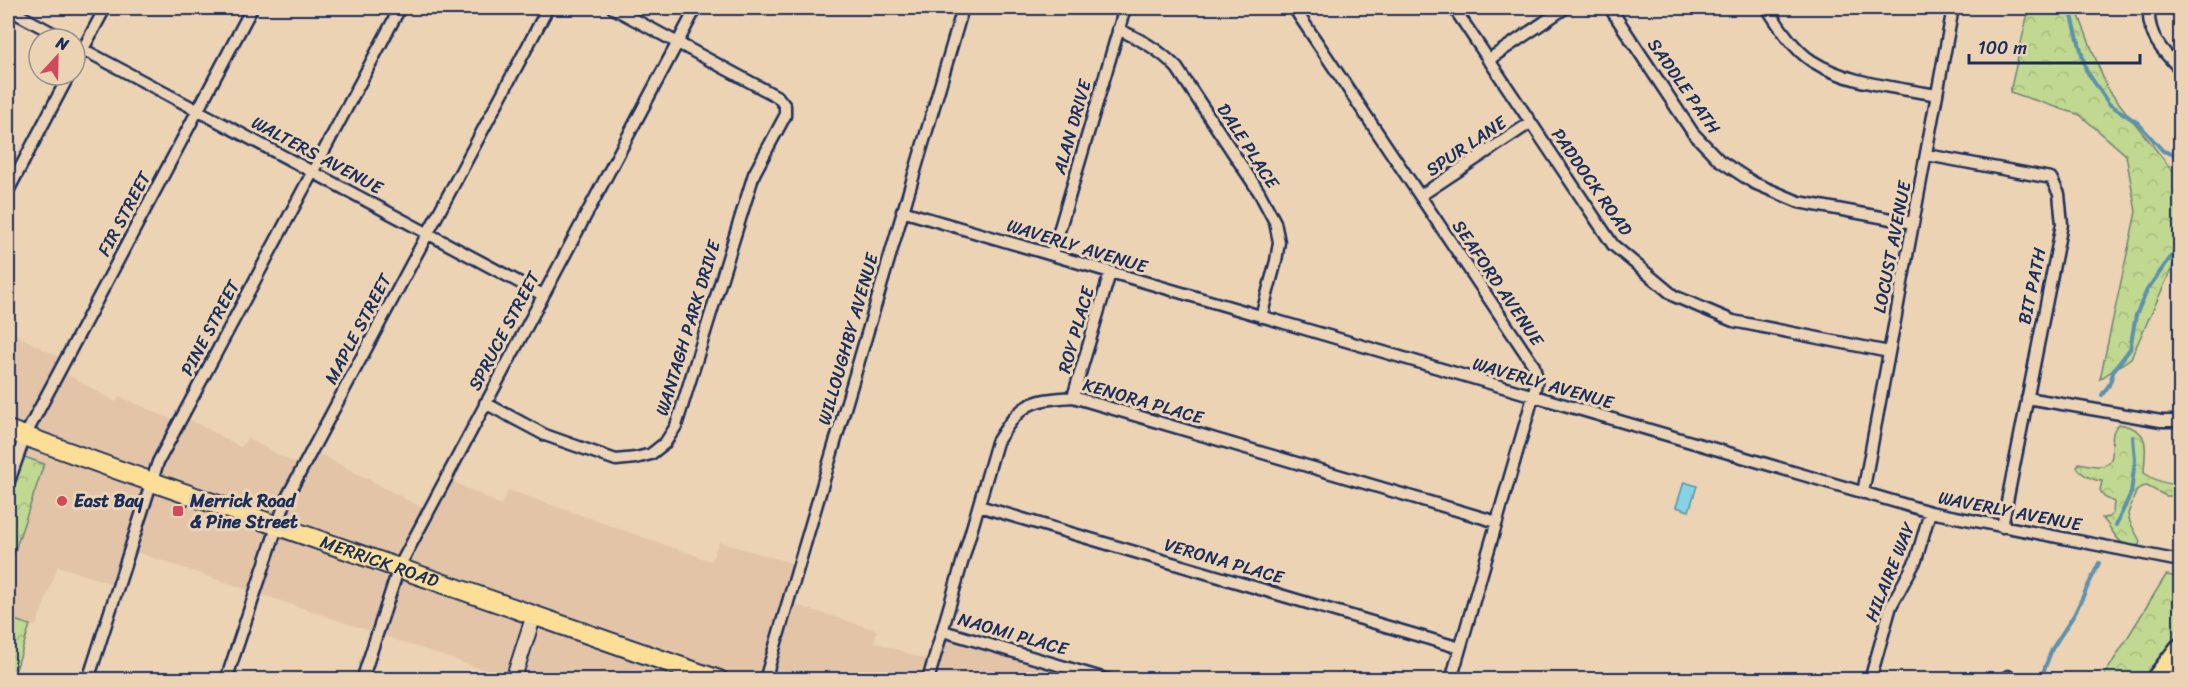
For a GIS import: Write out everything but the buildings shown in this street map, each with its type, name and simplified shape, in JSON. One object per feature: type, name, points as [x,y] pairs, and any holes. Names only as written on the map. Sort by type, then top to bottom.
[{"type":"highway","points":[[2157,680],[2181,650]]},
{"type":"highway","points":[[2175,680],[2181,672]]},
{"type":"main road","name":"MERRICK ROAD","points":[[8,430],[719,680]]},
{"type":"street","points":[[87,35],[105,8]]},
{"type":"street","name":"FIR STREET","points":[[8,484],[25,436],[252,8]]},
{"type":"street","name":"PINE STREET","points":[[88,680],[161,456],[400,8]]},
{"type":"street","name":"MAPLE STREET","points":[[226,680],[287,497],[548,8]]},
{"type":"street","points":[[613,8],[678,42]]},
{"type":"street","name":"SPRUCE STREET","points":[[362,680],[399,567],[696,8]]},
{"type":"street","name":"WILLOUGHBY AVENUE","points":[[765,680],[963,8]]},
{"type":"street","name":"ALAN DRIVE","points":[[1052,255],[1125,8]]},
{"type":"street","name":"SEAFORD AVENUE","points":[[1294,8],[1534,366],[1537,379],[1533,397],[1451,680]]},
{"type":"street","name":"PADDOCK ROAD","points":[[1454,8],[1613,245],[1674,296],[1733,321],[1889,351]]},
{"type":"street","points":[[1488,60],[1565,8]]},
{"type":"street","name":"SADDLE PATH","points":[[1610,8],[1693,133],[1719,160],[1754,183],[1799,202],[1913,223]]},
{"type":"street","points":[[1767,8],[1781,29],[1810,60],[1844,76],[1937,95]]},
{"type":"street","name":"LOCUST AVENUE","points":[[1863,493],[1953,8]]},
{"type":"street","points":[[2149,8],[2148,18],[2152,35],[2166,55],[2181,69]]},
{"type":"street","points":[[8,9],[42,27]]},
{"type":"street","name":"DALE PLACE","points":[[1118,29],[1149,43],[1177,68],[1259,192],[1275,222],[1279,242],[1261,317]]},
{"type":"street","name":"WANTAGH PARK DRIVE","points":[[485,403],[545,435],[616,460],[651,454],[665,443],[676,426],[754,174],[785,116],[785,106],[778,97],[678,42]]},
{"type":"street","name":"WALTERS AVENUE","points":[[87,51],[543,295]]},
{"type":"street","points":[[8,191],[63,87]]},
{"type":"street","name":"SPUR LANE","points":[[1420,196],[1530,123]]},
{"type":"street","name":"BIT PATH","points":[[1927,155],[2051,178],[2060,194],[2062,224],[2002,527]]},
{"type":"street","name":"WAVERLY AVENUE","points":[[902,212],[1930,512],[2181,561]]},
{"type":"street","name":"ROY PLACE","points":[[1073,397],[1110,273]]},
{"type":"street","name":"KENORA PLACE","points":[[928,680],[997,442],[1012,418],[1027,406],[1042,399],[1073,397],[1497,522]]},
{"type":"street","points":[[2026,398],[2161,421],[2181,421]]},
{"type":"street","name":"VERONA PLACE","points":[[979,506],[1460,648]]},
{"type":"street","name":"HILAIRE WAY","points":[[1870,680],[1891,606],[1916,560],[1930,512]]},
{"type":"street","points":[[513,680],[534,615]]},
{"type":"street","name":"NAOMI PLACE","points":[[943,631],[1109,680]]},
{"type":"shaded area","points":[[8,331],[71,363],[66,374],[116,402],[119,396],[184,425],[189,419],[241,447],[247,438],[308,470],[318,453],[432,513],[450,480],[501,505],[509,490],[711,561],[719,542],[806,567],[795,605],[877,630],[874,642],[940,664],[948,636],[1093,679],[511,679],[136,552],[124,588],[58,566],[36,626],[8,618],[8,571],[44,465],[8,451]]},
{"type":"green space","points":[[2029,8],[2076,8],[2107,88],[2180,180],[2180,247],[2176,259],[2131,358],[2100,379],[2136,212],[2126,155],[2080,115],[2010,92]]},
{"type":"green space","points":[[2119,424],[2137,430],[2142,435],[2145,447],[2144,473],[2160,481],[2178,485],[2180,492],[2176,496],[2166,496],[2147,486],[2141,487],[2136,492],[2128,514],[2140,541],[2136,547],[2120,541],[2102,518],[2109,517],[2113,513],[2114,502],[2104,497],[2100,490],[2102,481],[2088,477],[2077,467],[2079,463],[2099,466],[2110,460],[2113,435]]},
{"type":"green space","points":[[8,451],[44,464],[8,571]]},
{"type":"green space","points":[[2166,575],[2180,577],[2180,633],[2142,679],[2102,679]]},
{"type":"green space","points":[[8,618],[30,625],[13,679],[8,679]]},
{"type":"water","points":[[1684,482],[1697,486],[1689,511],[1676,507]]},
{"type":"waterway","points":[[2070,8],[2086,70],[2109,104],[2138,123],[2163,151],[2175,155],[2180,161]]},
{"type":"waterway","points":[[2102,395],[2109,385],[2114,370],[2130,349],[2136,315],[2147,290],[2180,246]]},
{"type":"waterway","points":[[2116,525],[2131,493],[2135,460],[2133,437]]},
{"type":"waterway","points":[[2041,678],[2052,649],[2074,615],[2099,563]]},
{"type":"place","name":"East Bay","points":[[62,501]]},
{"type":"place","name":"Merrick Road & Pine Street","points":[[178,511]]}]
